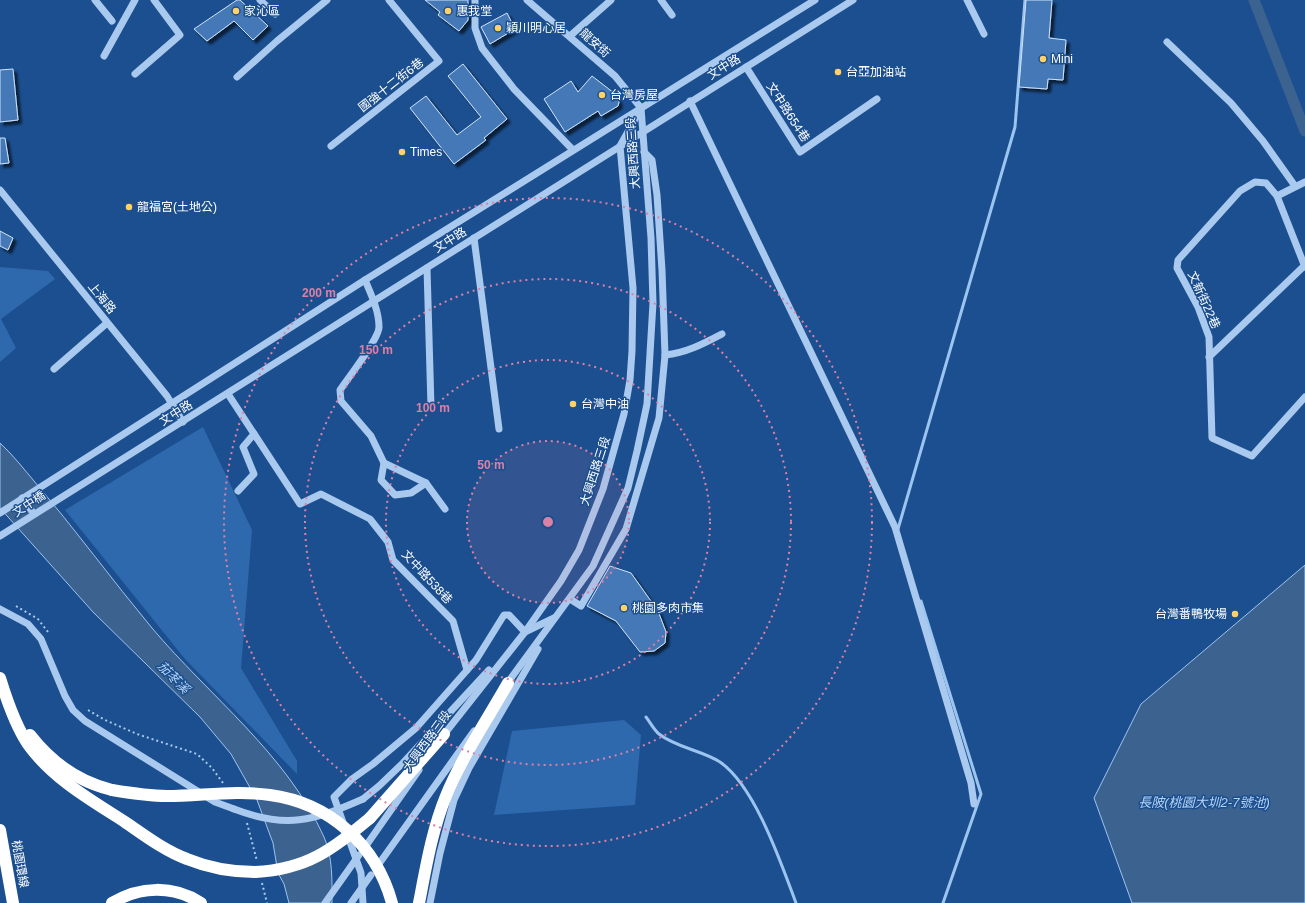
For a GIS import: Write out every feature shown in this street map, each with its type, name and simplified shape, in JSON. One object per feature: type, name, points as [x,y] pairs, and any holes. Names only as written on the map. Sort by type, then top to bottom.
[{"type":"highway","points":[[0,678],[9,704],[29,746],[40,760],[63,781],[142,834],[186,859],[225,869],[259,874],[286,868],[323,855],[370,818],[444,734]]},
{"type":"highway","points":[[419,903],[428,852],[446,796],[462,764],[508,683]]},
{"type":"highway","points":[[9,704],[27,732],[56,762],[84,780],[97,786],[139,795],[167,796],[234,793],[271,795],[313,807],[342,824],[357,838],[381,873],[392,903]]},
{"type":"highway","name":"桃園環線","points":[[0,830],[13,903]]},
{"type":"highway","points":[[112,903],[138,892],[154,890],[172,891],[201,903]]},
{"type":"street","points":[[95,0],[112,21]]},
{"type":"street","points":[[104,56],[135,0]]},
{"type":"street","points":[[135,74],[180,35],[154,0]]},
{"type":"street","points":[[260,0],[275,14]]},
{"type":"street","points":[[237,77],[277,41],[327,0]]},
{"type":"street","name":"國強十二街6巷","points":[[331,146],[439,61],[389,0]]},
{"type":"street","points":[[475,0],[475,28],[482,48],[514,88],[573,150]]},
{"type":"street","name":"龍安街","points":[[527,0],[615,76],[641,108]]},
{"type":"street","points":[[570,36],[611,0]]},
{"type":"street","points":[[661,0],[672,15]]},
{"type":"street","name":"文中路","points":[[46,483],[365,280],[815,0]]},
{"type":"street","name":"文中路","points":[[58,498],[228,394],[690,101],[853,0]]},
{"type":"street","points":[[967,0],[984,34]]},
{"type":"street","points":[[1167,42],[1231,103],[1263,141],[1296,186]]},
{"type":"street","name":"文中路654巷","points":[[746,67],[800,152],[877,99]]},
{"type":"street","points":[[690,101],[895,527],[971,783],[974,804]]},
{"type":"street","name":"大興西路三段","points":[[351,903],[593,566],[628,488],[647,404],[653,303],[651,238],[641,108]]},
{"type":"street","name":"大興西路三段","points":[[325,903],[444,734],[525,632],[561,581],[579,550],[603,489],[624,414],[630,380],[633,288],[620,146],[641,108]]},
{"type":"street","points":[[570,599],[581,606],[626,529],[659,418],[665,355],[657,195],[652,160],[644,152]]},
{"type":"street","name":"文新街22巷","points":[[1305,267],[1277,196],[1266,183],[1254,182],[1240,190],[1178,260],[1177,268],[1198,307],[1209,337],[1212,438],[1252,456],[1305,397]]},
{"type":"street","points":[[1277,196],[1305,182]]},
{"type":"street","name":"上海路","points":[[0,190],[172,403],[183,422]]},
{"type":"street","points":[[474,238],[499,429]]},
{"type":"street","points":[[1209,357],[1305,267]]},
{"type":"street","points":[[427,268],[431,407]]},
{"type":"street","points":[[365,280],[374,301],[379,328],[370,348],[340,390],[342,401],[371,436],[384,463],[381,480],[395,495],[411,493],[426,483]]},
{"type":"street","points":[[54,369],[107,323]]},
{"type":"street","points":[[665,355],[678,354],[702,345],[722,334]]},
{"type":"street","name":"文中路538巷","points":[[228,394],[300,504],[321,494],[370,520],[388,542],[393,560],[453,621],[467,670]]},
{"type":"street","points":[[238,492],[254,474],[243,448],[254,434]]},
{"type":"street","points":[[384,463],[426,483],[445,509]]},
{"type":"street","name":"文中橋","points":[[0,513],[46,483]]},
{"type":"street","points":[[22,498],[34,514]]},
{"type":"street","name":"文中橋","points":[[0,536],[58,498]]},
{"type":"street","points":[[0,609],[28,624],[41,639],[65,696],[73,710],[85,721],[216,802],[253,816],[273,821],[294,821],[336,811],[363,799],[380,786],[403,763],[525,632],[556,617]]},
{"type":"street","points":[[363,903],[361,873],[334,797],[352,779],[373,764],[416,728],[476,660],[504,615],[509,615],[525,632]]},
{"type":"street","points":[[430,903],[440,853],[454,800],[469,768],[556,617]]},
{"type":"path","points":[[14,605],[38,619],[46,628],[49,635]]},
{"type":"path","points":[[87,710],[105,720],[137,734],[197,754],[212,768],[225,785]]},
{"type":"path","points":[[246,819],[267,903]]},
{"type":"shaded area","points":[[0,267],[48,271],[55,279],[1,319],[16,348],[0,362]]},
{"type":"shaded area","points":[[203,427],[252,530],[241,668],[297,761],[297,774],[185,659],[65,510]]},
{"type":"shaded area","points":[[624,720],[641,735],[635,805],[494,815],[512,731]]},
{"type":"water","name":"茄苳溪","points":[[0,443],[49,499],[152,628],[174,653],[246,727],[289,779],[308,807],[327,845],[331,870],[332,903],[289,903],[284,884],[278,873],[273,843],[257,800],[231,754],[200,717],[93,612],[0,508]]},
{"type":"water","name":"長陂(桃園大圳2-7號池)","points":[[1305,565],[1305,903],[1132,903],[1094,798],[1141,704]]},
{"type":"building","name":"家沁區","points":[[237,0],[240,0],[268,26],[253,40],[234,21],[207,41],[194,29]]},
{"type":"building","points":[[425,0],[468,0],[468,20],[459,31],[438,15],[440,12]]},
{"type":"building","name":"Mini","points":[[1026,0],[1052,0],[1049,38],[1066,40],[1063,80],[1048,79],[1047,89],[1019,87]]},
{"type":"building","name":"穎川明心居","points":[[507,13],[515,29],[490,44],[481,27]]},
{"type":"building","points":[[463,64],[507,119],[484,138],[486,140],[454,164],[410,108],[426,96],[457,135],[481,117],[448,76]]},
{"type":"building","points":[[13,69],[18,120],[0,122],[0,70]]},
{"type":"building","points":[[592,76],[614,93],[619,102],[618,106],[601,116],[598,111],[565,132],[544,99],[571,81],[578,92]]},
{"type":"building","points":[[0,138],[5,138],[9,163],[0,164]]},
{"type":"building","points":[[0,231],[13,238],[8,250],[0,246]]},
{"type":"building","name":"桃園多肉市集","points":[[610,566],[631,573],[658,611],[666,632],[665,643],[654,651],[640,652],[616,621],[587,606]]},
{"type":"waterway","points":[[898,529],[1015,127],[1025,0]]},
{"type":"waterway","points":[[1254,0],[1305,131]]},
{"type":"waterway","points":[[921,601],[981,794],[943,903]]},
{"type":"waterway","points":[[646,717],[657,732],[666,739],[713,758],[733,773],[745,789],[766,826],[796,903]]},
{"type":"place","name":"家沁區","points":[[236,11]]},
{"type":"place","name":"惠我堂","points":[[448,11]]},
{"type":"place","name":"穎川明心居","points":[[498,28]]},
{"type":"place","name":"Mini","points":[[1043,59]]},
{"type":"place","name":"台亞加油站","points":[[838,72]]},
{"type":"place","name":"台灣房屋","points":[[602,95]]},
{"type":"place","name":"Times","points":[[402,152]]},
{"type":"place","name":"龍福宮(土地公)","points":[[129,207]]},
{"type":"place","name":"台灣中油","points":[[573,404]]},
{"type":"place","name":"桃園多肉市集","points":[[624,608]]},
{"type":"place","name":"台灣番鴨牧場","points":[[1235,614]]}]
